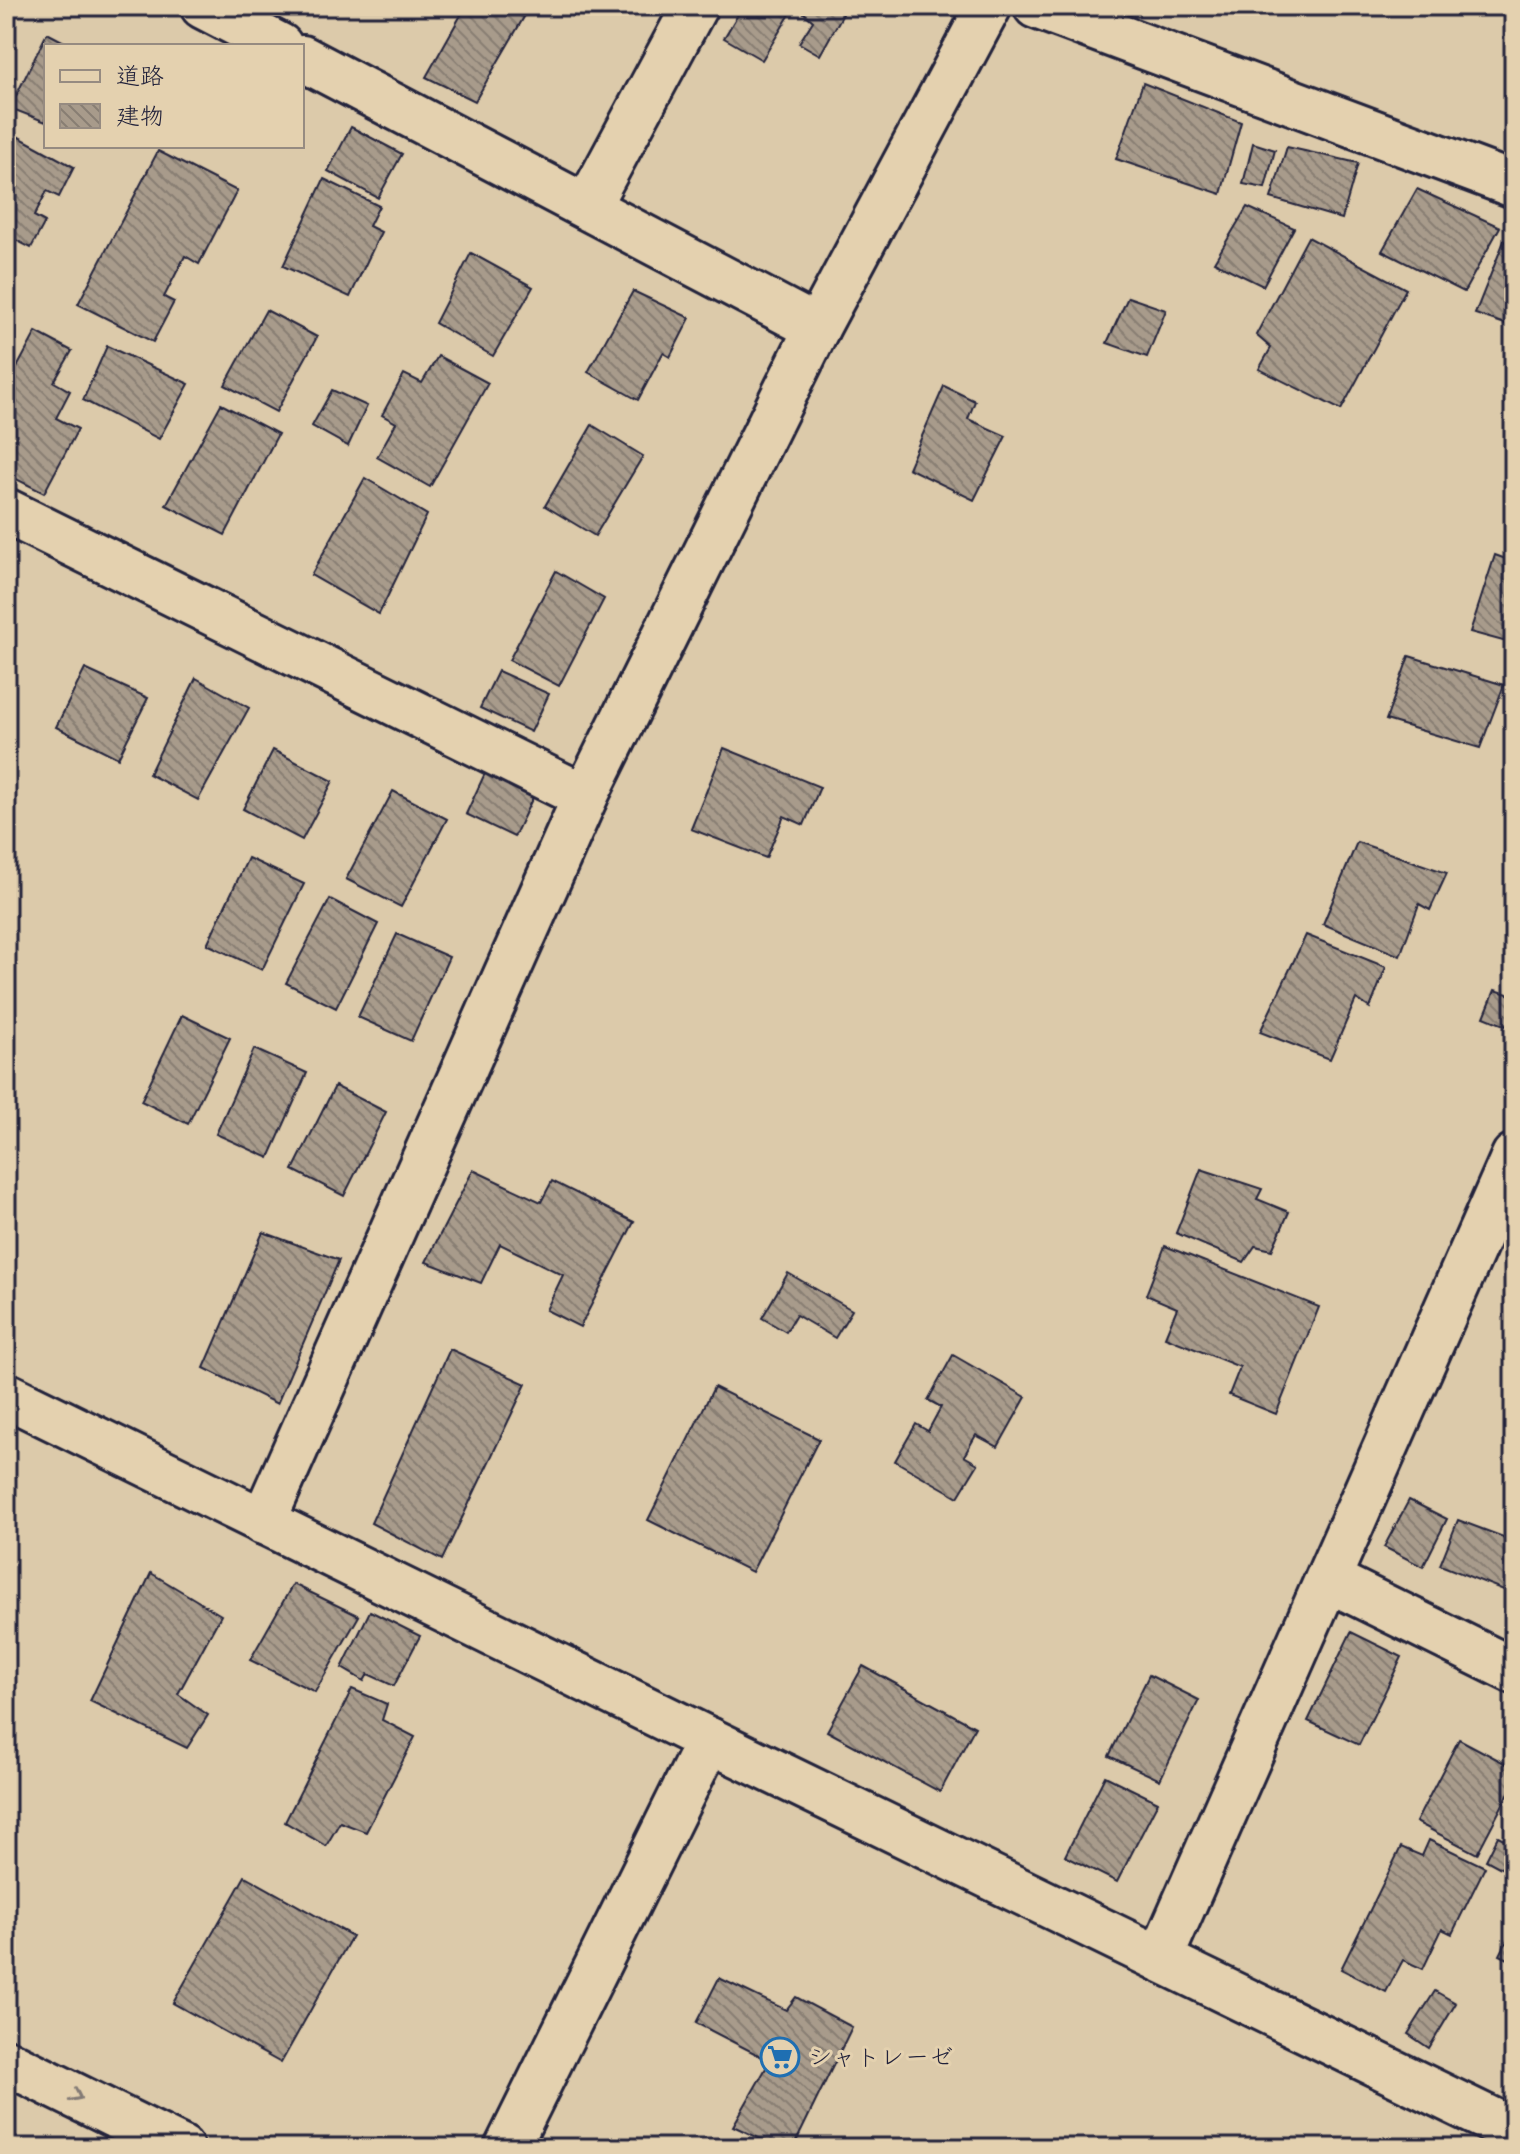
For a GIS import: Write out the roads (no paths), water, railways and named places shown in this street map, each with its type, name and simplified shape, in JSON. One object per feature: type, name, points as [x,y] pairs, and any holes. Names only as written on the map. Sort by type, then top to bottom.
[{"type":"main road","points":[[203,6],[276,44]]},
{"type":"main road","points":[[587,207],[695,6]]},
{"type":"main road","points":[[263,1522],[585,797],[817,328],[989,6]]},
{"type":"main road","points":[[1036,6],[1514,185]]},
{"type":"main road","points":[[304,59],[817,328]]},
{"type":"main road","points":[[6,511],[585,797]]},
{"type":"main road","points":[[1160,1959],[1514,1156]]},
{"type":"main road","points":[[6,1395],[1514,2131]]},
{"type":"main road","points":[[1328,1579],[1514,1671]]},
{"type":"main road","points":[[507,2148],[709,1740]]},
{"type":"main road","points":[[6,2062],[181,2148]]},
{"type":"place","name":"シャトレーゼ","points":[[780,2057]]}]
